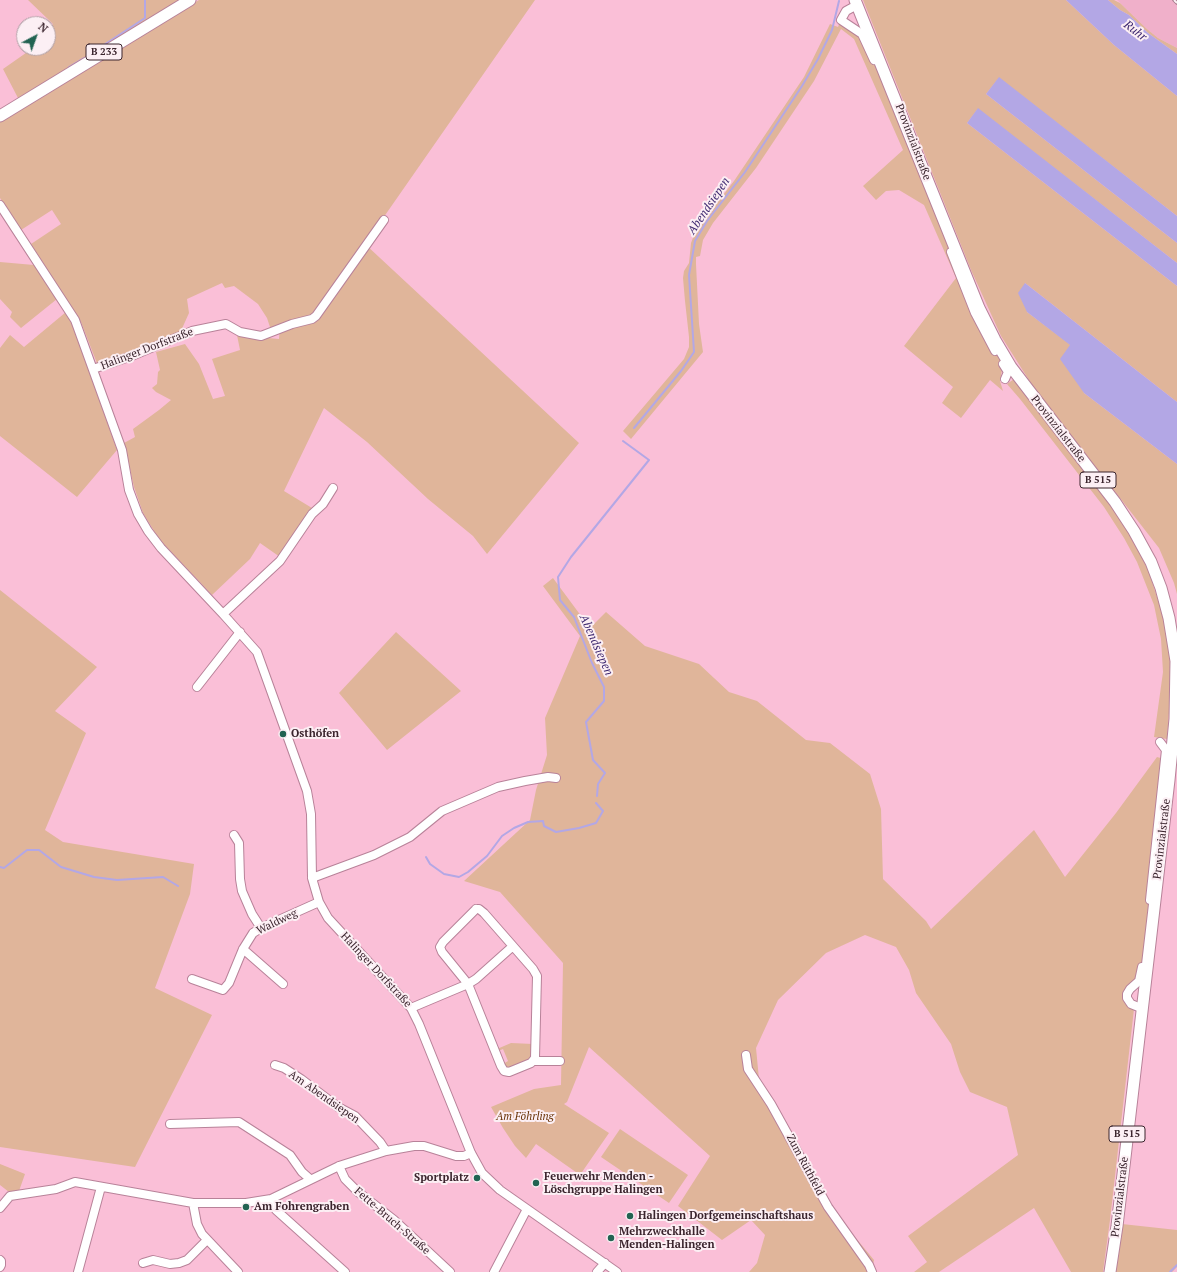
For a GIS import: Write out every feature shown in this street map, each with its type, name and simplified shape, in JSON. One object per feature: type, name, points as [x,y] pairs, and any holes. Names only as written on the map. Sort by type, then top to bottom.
[{"type":"main road","name":"B 233","points":[[0,116],[190,0]]},
{"type":"main road","name":"Provinzialstraße","points":[[856,2],[952,242],[986,321],[1011,367],[1115,502],[1134,531],[1151,562],[1168,612],[1176,661],[1175,719],[1169,780],[1139,1007],[1117,1226],[1110,1272]]},
{"type":"street","name":"Provinzialstraße","points":[[856,2],[846,11],[841,20],[862,34],[865,40],[896,113],[973,307],[989,341],[1008,372],[1005,379]]},
{"type":"street","name":"Halinger Dorfstraße","points":[[0,205],[76,320],[122,450],[129,490],[138,514],[148,531],[161,548],[257,652],[307,791],[311,814],[312,878],[319,902],[328,918],[412,1008],[471,1153],[482,1173],[490,1182],[617,1272]]},
{"type":"street","name":"Halinger Dorfstraße","points":[[93,369],[132,356],[192,331],[226,324],[240,332],[261,336],[292,324],[312,319],[316,316],[384,220]]},
{"type":"street","points":[[223,614],[280,561],[312,514],[323,504],[333,488]]},
{"type":"street","points":[[197,687],[240,632]]},
{"type":"street","name":"Provinzialstraße","points":[[1139,1007],[1129,1002],[1127,994],[1139,981],[1141,975],[1166,750],[1160,742]]},
{"type":"street","points":[[312,878],[380,852],[410,837],[442,811],[498,787],[548,777],[556,778]]},
{"type":"street","points":[[234,835],[239,843],[240,879],[242,891],[252,914],[261,928]]},
{"type":"street","name":"Waldweg","points":[[192,979],[223,990],[229,983],[243,949],[253,933],[319,902]]},
{"type":"street","points":[[534,1061],[537,976],[533,969],[484,912],[478,908],[474,910],[440,947],[442,952],[468,984],[504,1071],[509,1072],[534,1061],[560,1061]]},
{"type":"street","points":[[412,1008],[468,984],[513,946]]},
{"type":"street","points":[[243,949],[283,984]]},
{"type":"street","name":"Zum Rüthfeld","points":[[746,1055],[748,1069],[771,1104],[828,1207],[869,1265],[872,1272]]},
{"type":"street","name":"Am Abendsiepen","points":[[275,1065],[284,1068],[338,1107],[355,1116],[380,1142],[386,1151]]},
{"type":"street","points":[[170,1124],[239,1122],[290,1155],[302,1172],[310,1179]]},
{"type":"street","points":[[0,1208],[10,1196],[56,1189],[75,1182],[193,1203],[246,1203],[271,1199],[339,1166],[386,1151],[414,1146],[424,1146],[456,1156],[464,1156],[471,1153]]},
{"type":"street","name":"Fette-Bruch-Straße","points":[[339,1166],[345,1179],[358,1192],[394,1220],[450,1272]]},
{"type":"street","points":[[78,1272],[101,1187]]},
{"type":"street","points":[[271,1199],[272,1205],[276,1210],[345,1272]]},
{"type":"street","points":[[193,1203],[197,1224],[202,1234],[238,1272]]},
{"type":"street","points":[[494,1272],[527,1209]]},
{"type":"street","points":[[143,1263],[153,1260],[170,1264],[179,1263],[187,1260],[207,1240]]},
{"type":"street","points":[[0,1260],[0,1267]]},
{"type":"street","points":[[597,1272],[605,1263]]},
{"type":"shaded area","points":[[1117,0],[1177,0],[1177,48],[1158,38]]},
{"type":"green space","points":[[28,0],[181,0],[18,98],[3,69],[22,56],[56,56],[56,16],[45,16]]},
{"type":"green space","points":[[199,0],[535,0],[365,244],[579,443],[487,554],[473,536],[428,499],[367,442],[324,408],[284,491],[312,508],[280,557],[260,543],[250,559],[212,595],[159,539],[143,513],[134,487],[124,443],[135,437],[133,429],[171,400],[156,392],[152,388],[157,384],[158,372],[160,370],[156,352],[185,344],[199,364],[213,399],[225,396],[212,359],[240,350],[237,335],[279,339],[280,326],[271,330],[267,318],[258,304],[234,286],[225,288],[222,283],[187,299],[189,313],[180,333],[98,366],[81,322],[31,244],[61,224],[52,210],[21,230],[0,198],[0,120]]},
{"type":"green space","points":[[863,0],[1066,0],[1114,45],[1177,96],[1177,216],[999,78],[986,94],[1177,243],[1177,263],[978,109],[967,123],[1177,286],[1177,402],[1025,283],[1027,312],[1071,345],[1084,393],[1177,464],[1177,594],[1174,583],[1159,548],[1034,388],[1001,336],[971,270]]},
{"type":"green space","points":[[1108,0],[1114,0],[1120,3],[1158,38],[1177,48],[1177,54],[1148,33],[1129,15]]},
{"type":"green space","points":[[841,20],[856,29],[874,60],[1003,364],[1000,381],[1003,391],[990,380],[961,418],[942,403],[953,387],[904,346],[956,278],[924,205],[899,190],[886,191],[876,200],[863,186],[903,150],[854,39],[841,29],[814,81],[756,168],[713,223],[703,240],[700,256],[696,257],[696,264],[699,324],[703,352],[631,439],[623,431],[684,359],[689,347],[683,278],[684,271],[689,263],[691,243],[696,230],[734,181],[804,77],[830,24],[838,27]]},
{"type":"green space","points":[[0,262],[34,265],[57,299],[21,328],[10,317],[12,312],[0,299]]},
{"type":"green space","points":[[66,312],[74,329],[117,450],[77,497],[0,436],[0,348],[10,335],[24,347]]},
{"type":"green space","points":[[1014,379],[1109,503],[1132,538],[1147,566],[1165,622],[1170,659],[1171,686],[1167,739],[1154,737],[1163,672],[1161,639],[1154,605],[1137,562],[1124,538],[1104,507],[1007,384]]},
{"type":"green space","name":"Am Föhrling","points":[[553,578],[590,628],[606,612],[645,646],[699,664],[729,692],[757,701],[806,740],[830,743],[870,774],[881,809],[883,879],[926,921],[931,929],[1034,830],[1065,877],[1116,813],[1157,757],[1164,759],[1141,975],[1125,991],[1134,1009],[1103,1272],[1071,1272],[1034,1208],[939,1272],[914,1272],[927,1262],[908,1236],[1018,1155],[1007,1107],[970,1092],[960,1072],[951,1044],[916,993],[909,970],[896,947],[865,935],[826,953],[778,1000],[756,1048],[759,1079],[816,1190],[874,1260],[871,1272],[749,1272],[757,1263],[765,1235],[751,1220],[722,1240],[678,1206],[710,1156],[589,1047],[567,1102],[564,1104],[609,1133],[580,1175],[536,1144],[526,1158],[515,1146],[491,1107],[534,1089],[561,1085],[563,963],[500,892],[464,881],[530,820],[536,790],[547,755],[545,718],[580,636],[543,586]]},
{"type":"green space","points":[[0,590],[97,667],[55,711],[86,733],[45,830],[63,842],[194,864],[190,894],[155,988],[212,1015],[135,1167],[0,1147]]},
{"type":"green space","points":[[396,632],[461,691],[387,750],[339,693]]},
{"type":"green space","points":[[511,1043],[533,1044],[533,1056],[530,1060],[508,1068],[506,1067],[503,1064],[508,1061],[503,1049],[498,1051],[497,1049]]},
{"type":"green space","points":[[620,1129],[688,1175],[669,1203],[601,1157]]},
{"type":"green space","points":[[0,1164],[25,1174],[19,1191],[9,1192],[0,1185]]},
{"type":"green space","points":[[1122,1224],[1177,1230],[1177,1267],[1172,1272],[1114,1272]]},
{"type":"water","name":"Ruhr","points":[[1066,0],[1108,0],[1129,15],[1148,33],[1177,54],[1177,96],[1114,45]]},
{"type":"water","points":[[999,77],[1177,216],[1177,243],[986,94]]},
{"type":"water","points":[[978,108],[1177,263],[1177,286],[967,123]]},
{"type":"water","points":[[1025,283],[1177,402],[1177,464],[1084,393],[1060,359],[1070,345],[1027,312],[1018,293]]},
{"type":"waterway","points":[[87,56],[145,18],[145,0]]},
{"type":"waterway","name":"Abendsiepen","points":[[634,428],[681,371],[694,352],[689,275],[695,241],[707,221],[745,172],[802,86],[818,59],[832,30],[839,1]]},
{"type":"waterway","points":[[69,67],[84,58]]},
{"type":"waterway","name":"Abendsiepen","points":[[597,796],[598,784],[605,773],[593,760],[586,722],[604,701],[604,687],[592,663],[574,617],[560,600],[558,577],[571,557],[649,460],[623,441]]},
{"type":"waterway","name":"Abendsiepen","points":[[426,857],[430,864],[444,874],[459,877],[468,872],[487,856],[502,836],[514,828],[528,822],[543,821],[544,826],[556,832],[596,823],[603,811],[596,803]]},
{"type":"waterway","name":"Abendsiepen","points":[[0,867],[4,868],[27,850],[39,850],[61,867],[94,877],[117,880],[163,877],[178,886]]},
{"type":"waterway","points":[[1170,1272],[1177,1265]]},
{"type":"railway","points":[[1174,0],[1177,3]]},
{"type":"place","name":"Osthöfen","points":[[283,734]]},
{"type":"place","name":"Sportplatz","points":[[477,1178]]},
{"type":"place","name":"Feuerwehr Menden - Löschgruppe Halingen","points":[[536,1183]]},
{"type":"place","name":"Am Fohrengraben","points":[[246,1207]]},
{"type":"place","name":"Halingen Dorfgemeinschaftshaus","points":[[630,1216]]},
{"type":"place","name":"Mehrzweckhalle Menden-Halingen","points":[[611,1238]]}]
